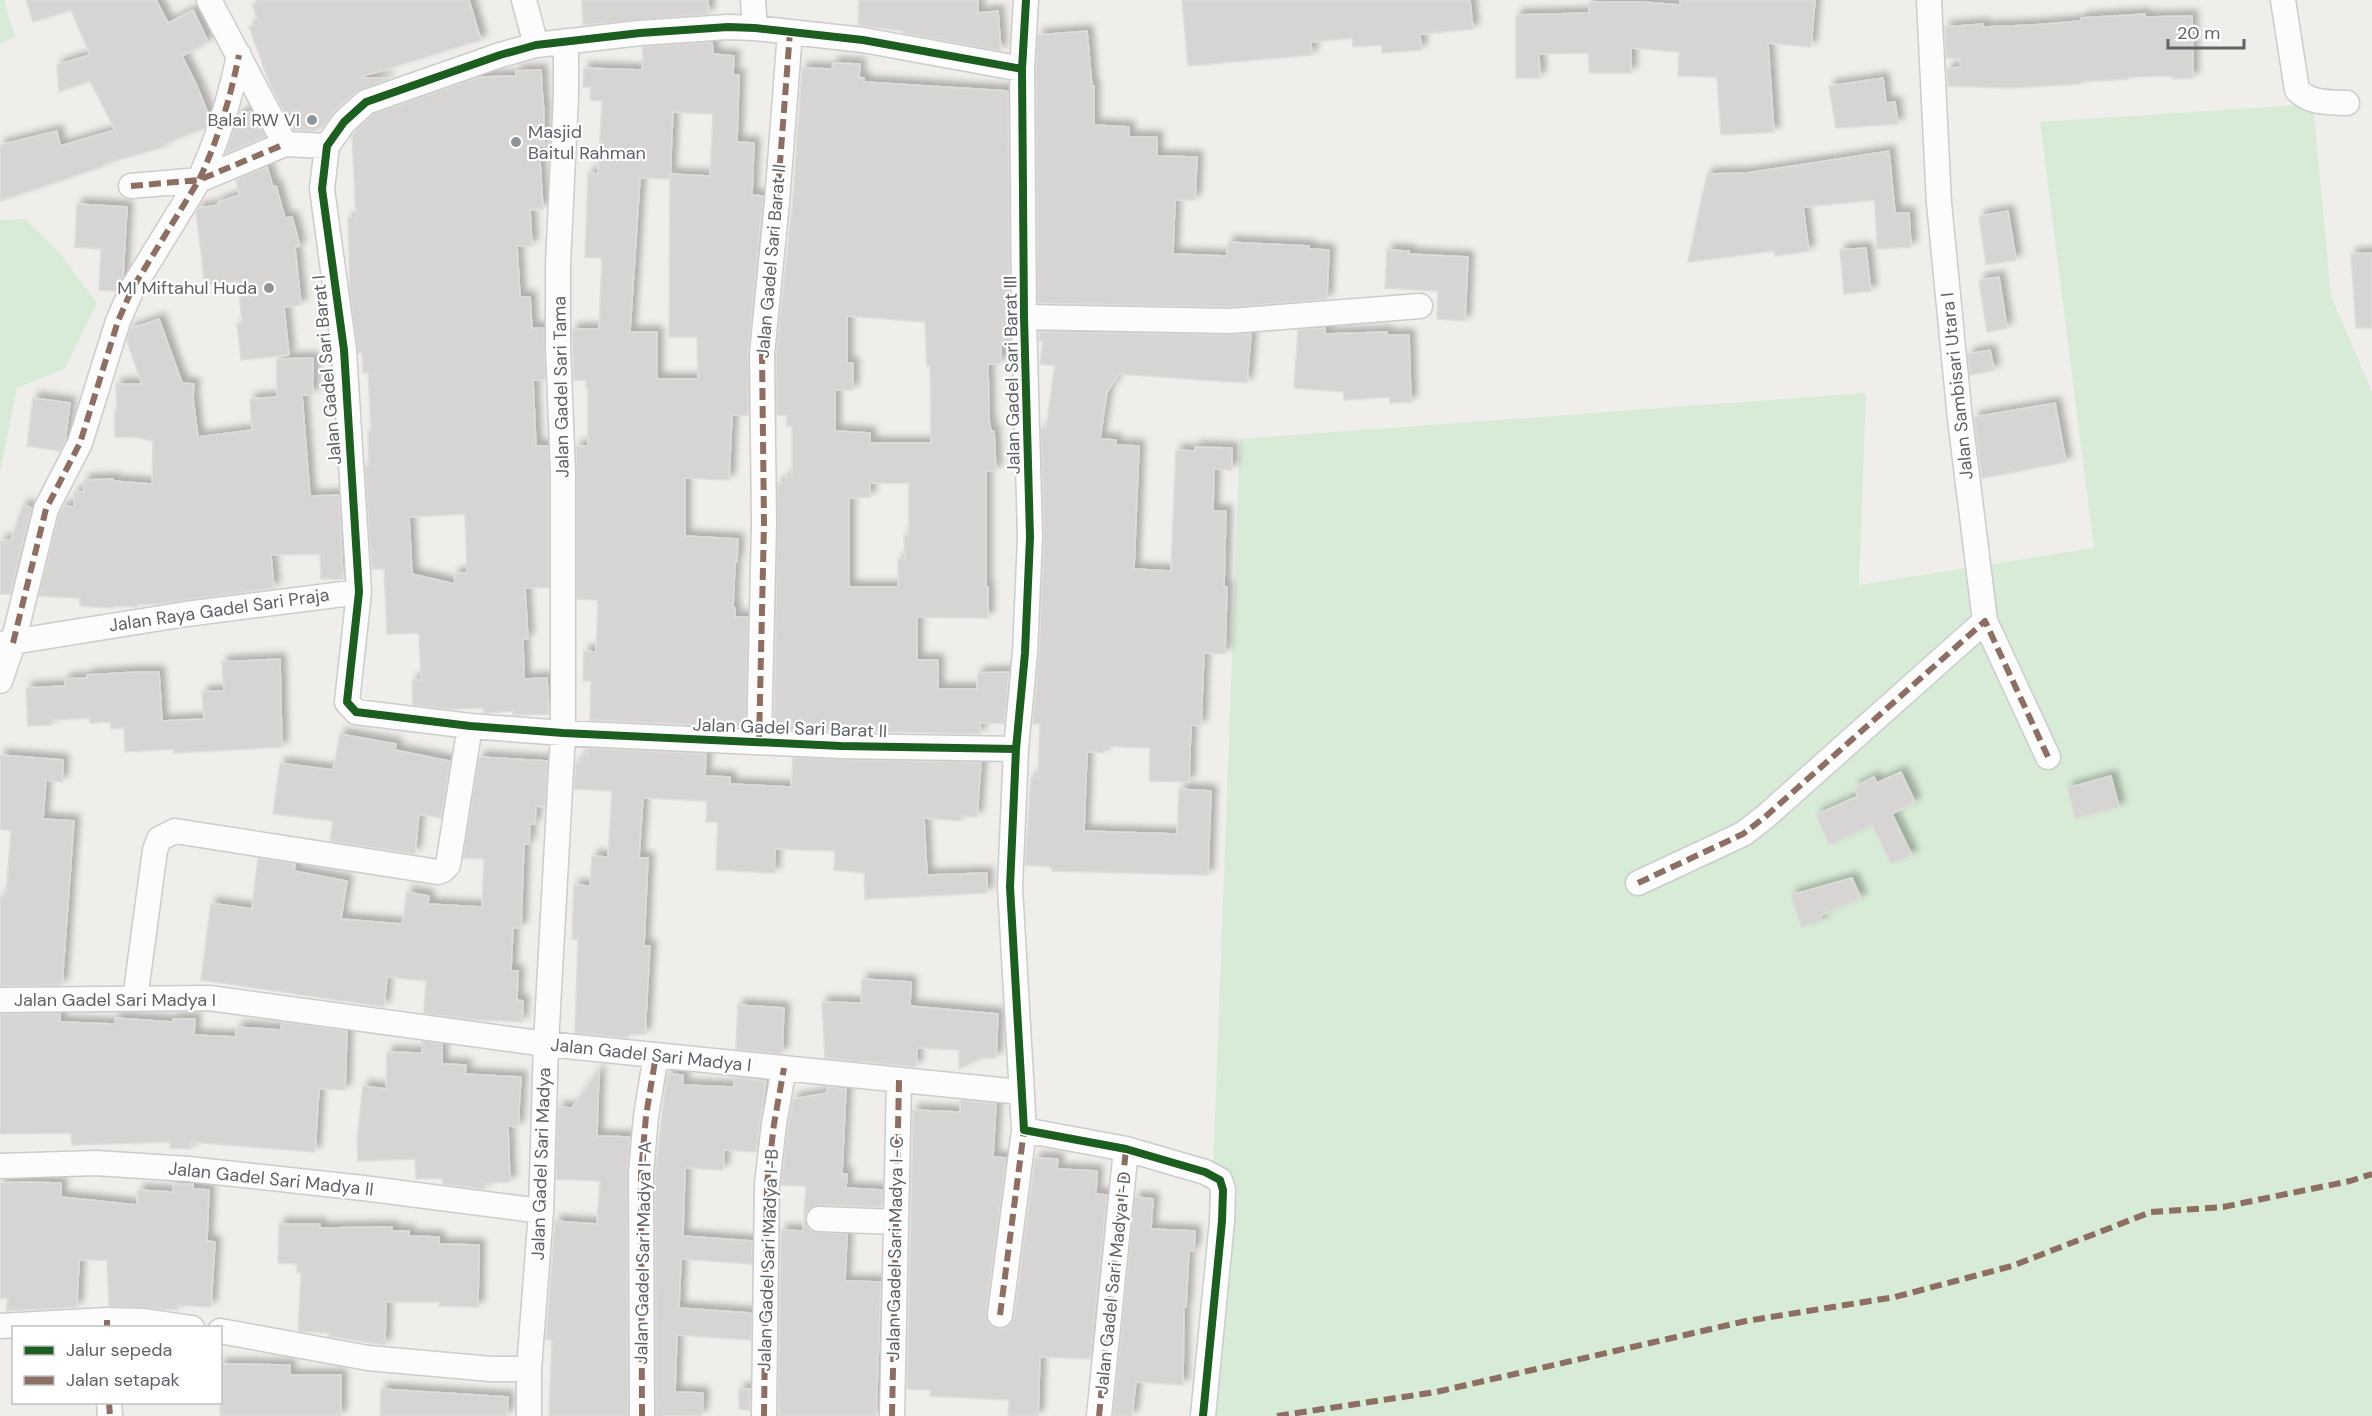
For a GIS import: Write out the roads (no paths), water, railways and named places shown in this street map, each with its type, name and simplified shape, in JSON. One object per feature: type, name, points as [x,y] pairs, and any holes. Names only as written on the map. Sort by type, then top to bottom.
[{"type":"street","points":[[209,0],[285,144]]},
{"type":"street","points":[[524,0],[536,45]]},
{"type":"street","points":[[753,0],[755,28]]},
{"type":"street","name":"Jalan Gadel Sari Barat III","points":[[1021,1092],[1010,887],[1016,749],[1025,653],[1030,537],[1024,317],[1022,69],[1026,0]]},
{"type":"street","name":"Jalan Sambisari Utara I","points":[[1929,0],[1939,203],[1948,303],[1985,621],[2048,757]]},
{"type":"street","points":[[2283,0],[2297,90],[2305,98],[2314,101],[2347,104]]},
{"type":"street","points":[[131,186],[199,180],[285,144],[327,146],[344,122],[366,102],[500,55],[536,45],[566,41],[640,33],[728,27],[755,28],[863,40],[1022,69]]},
{"type":"street","name":"Jalan Gadel Sari Barat II","points":[[759,742],[764,523],[762,354],[790,32]]},
{"type":"street","name":"Jalan Gadel Sari Tama","points":[[563,733],[563,475],[558,346],[558,264],[566,95],[566,41]]},
{"type":"street","points":[[0,681],[7,643],[46,509],[80,443],[118,321],[132,289],[199,180],[218,138],[238,55]]},
{"type":"street","name":"Jalan Gadel Sari Barat I","points":[[327,146],[322,189],[344,350],[359,592]]},
{"type":"street","points":[[1024,317],[1230,321],[1420,306]]},
{"type":"street","name":"Jalan Raya Gadel Sari Praja","points":[[7,643],[96,627],[359,592],[347,702],[356,712],[470,726],[563,733]]},
{"type":"street","points":[[1638,883],[1743,834],[1985,621]]},
{"type":"street","points":[[135,999],[155,850],[159,839],[175,831],[426,870],[443,870],[448,865],[470,726]]},
{"type":"street","name":"Jalan Gadel Sari Barat II","points":[[563,733],[759,742],[1016,749]]},
{"type":"street","name":"Jalan Gadel Sari Madya","points":[[529,1416],[529,1369],[541,1211],[546,1044],[563,733]]},
{"type":"street","name":"Jalan Gadel Sari Madya I","points":[[0,1000],[209,998],[546,1044],[1021,1092]]},
{"type":"street","name":"Jalan Gadel Sari Madya I-A","points":[[642,1416],[641,1173],[646,1116],[656,1055]]},
{"type":"street","name":"Jalan Gadel Sari Madya I-B","points":[[764,1416],[767,1184],[784,1068]]},
{"type":"street","name":"Jalan Gadel Sari Madya I-C","points":[[892,1416],[899,1080]]},
{"type":"street","points":[[1000,1315],[1024,1130],[1021,1092]]},
{"type":"street","points":[[1024,1130],[1126,1149],[1205,1173],[1220,1180],[1223,1190],[1222,1221],[1203,1416]]},
{"type":"street","name":"Jalan Gadel Sari Madya I-D","points":[[1099,1416],[1126,1149]]},
{"type":"street","name":"Jalan Gadel Sari Madya II","points":[[0,1166],[96,1163],[188,1169],[363,1188],[541,1211]]},
{"type":"street","points":[[819,1219],[896,1222]]},
{"type":"street","points":[[0,1326],[144,1321],[178,1326]]},
{"type":"street","points":[[222,1331],[368,1358],[491,1369],[529,1369]]},
{"type":"place","name":"Balai RW VI","points":[[312,120]]},
{"type":"place","name":"Masjid Baitul Rahman","points":[[516,142]]},
{"type":"place","name":"MI Miftahul Huda","points":[[269,288]]}]
